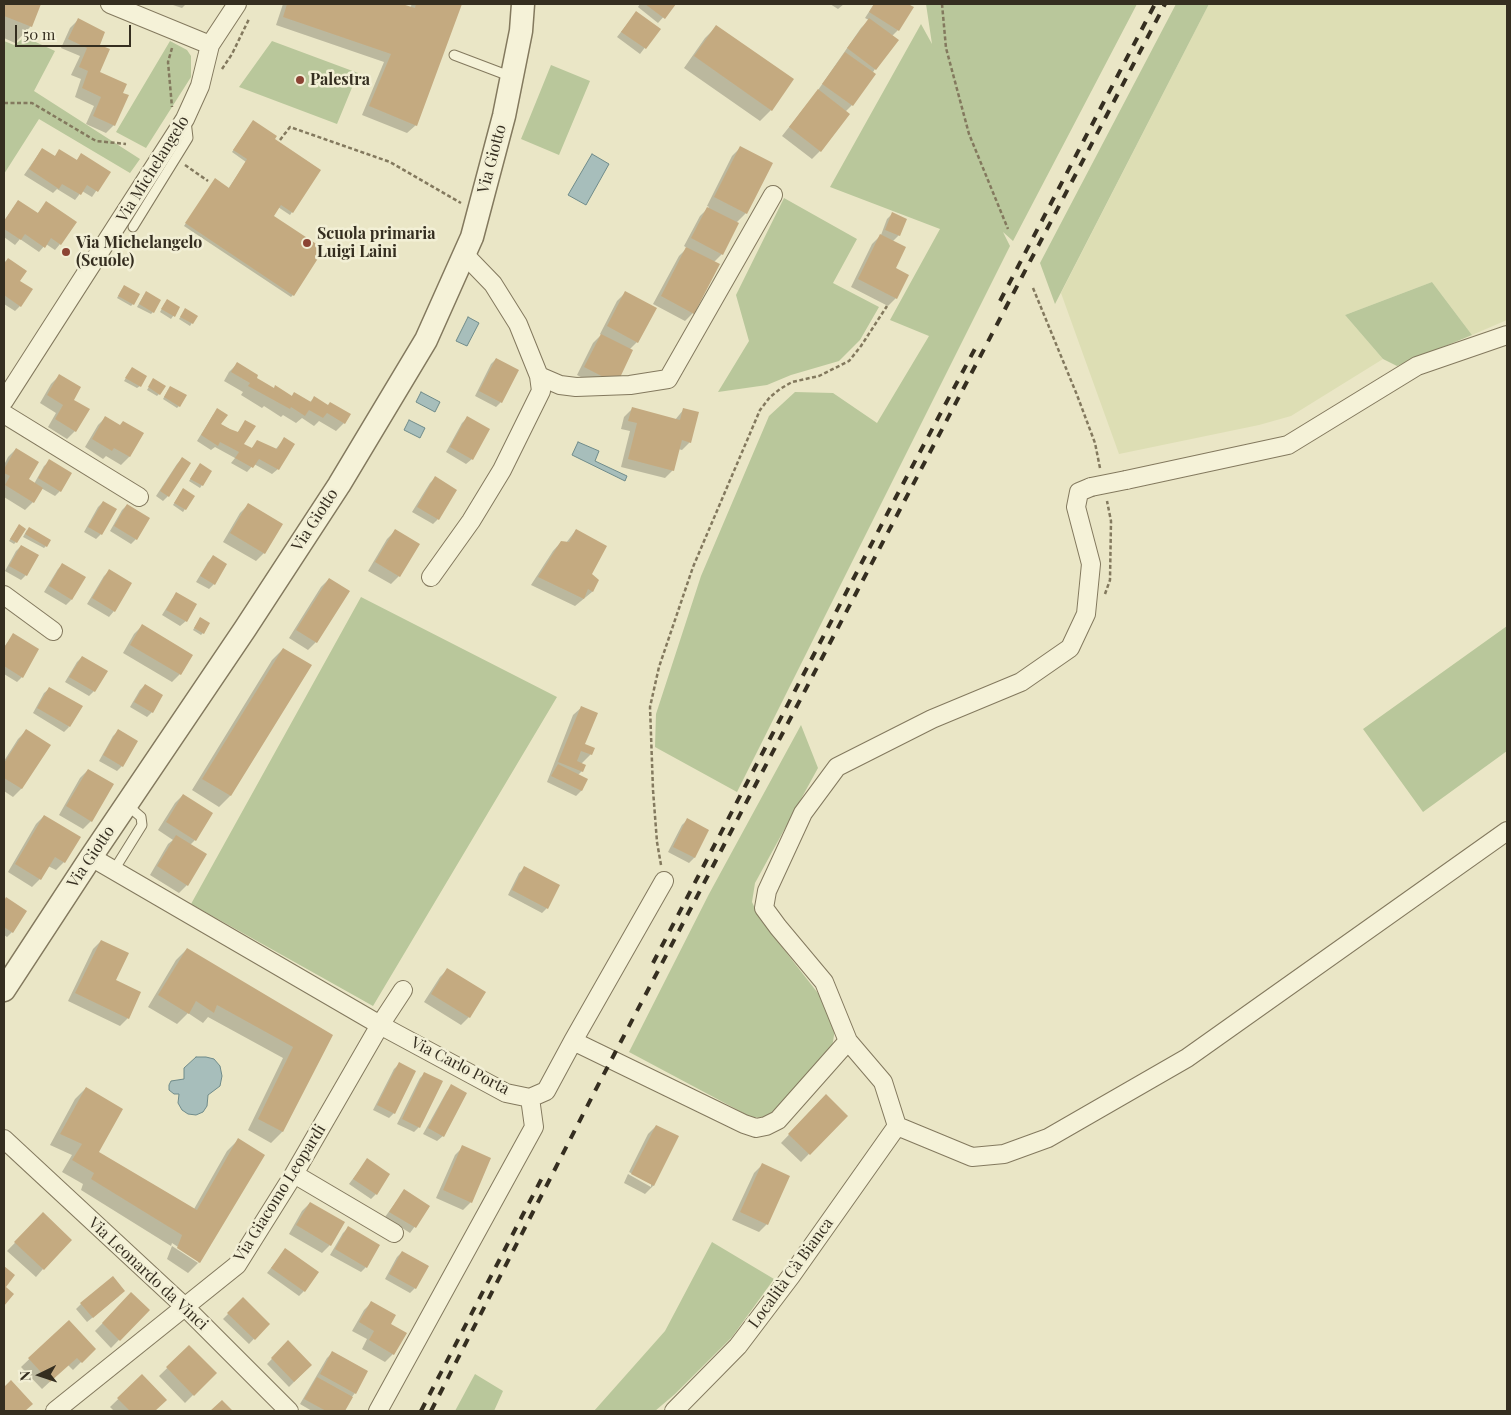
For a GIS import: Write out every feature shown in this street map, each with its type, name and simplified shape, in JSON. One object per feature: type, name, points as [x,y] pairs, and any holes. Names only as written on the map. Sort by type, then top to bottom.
[{"type":"street","points":[[110,4],[210,45]]},
{"type":"street","name":"Via Giotto","points":[[4,990],[339,485],[426,340],[472,237],[504,116],[521,31],[523,4]]},
{"type":"street","name":"Via Michelangelo","points":[[4,401],[200,86],[210,45],[244,8]]},
{"type":"street","points":[[539,376],[560,385],[576,387],[630,385],[668,379],[773,195]]},
{"type":"street","points":[[431,577],[471,521],[502,470],[541,391],[539,376],[518,324],[493,284],[464,254]]},
{"type":"street","points":[[1507,335],[1417,366],[1288,445],[1091,487],[1079,492],[1076,507],[1091,564],[1086,614],[1070,648],[1021,682],[932,719],[837,767],[803,813],[767,891],[764,908],[824,982],[848,1041],[883,1082],[897,1126],[972,1157],[1004,1154],[1048,1138],[1187,1058],[1507,831]]},
{"type":"street","points":[[4,414],[139,497]]},
{"type":"street","points":[[4,595],[52,631]]},
{"type":"street","name":"Via Carlo Porta","points":[[91,857],[380,1025],[506,1093],[530,1098],[546,1091],[664,881]]},
{"type":"street","name":"Via Giacomo Leopardi","points":[[55,1411],[237,1265],[294,1174],[380,1025],[403,990]]},
{"type":"street","points":[[573,1041],[744,1124],[756,1128],[766,1126],[778,1120],[848,1041]]},
{"type":"street","points":[[378,1411],[534,1126],[530,1098]]},
{"type":"street","name":"Località Cà Bianca","points":[[674,1411],[738,1346],[791,1276],[897,1126]]},
{"type":"street","name":"Via Leonardo da Vinci","points":[[5,1144],[185,1307],[289,1411]]},
{"type":"street","points":[[294,1174],[394,1233]]},
{"type":"lane","points":[[454,55],[512,77]]},
{"type":"lane","points":[[133,227],[188,138],[179,117]]},
{"type":"lane","points":[[114,870],[142,824],[141,817],[126,804]]},
{"type":"path","points":[[942,4],[946,48],[969,134],[1008,229]]},
{"type":"path","points":[[221,70],[232,54],[244,8]]},
{"type":"path","points":[[174,41],[168,62],[179,117]]},
{"type":"path","points":[[4,103],[32,103],[96,141],[126,144]]},
{"type":"path","points":[[280,140],[290,127],[390,162],[454,200],[478,211]]},
{"type":"path","points":[[185,165],[208,181]]},
{"type":"path","points":[[664,881],[657,842],[650,707],[659,667],[693,568],[760,410],[770,397],[792,382],[819,376],[849,361],[887,306]]},
{"type":"green space","points":[[926,4],[1137,4],[1013,241],[1003,232],[1010,246],[737,792],[655,747],[656,714],[701,576],[769,416],[795,392],[833,393],[877,423],[929,336],[890,320],[940,229],[830,187],[921,24],[932,44]]},
{"type":"green space","points":[[1176,4],[1209,4],[1055,304],[1040,263]]},
{"type":"green space","points":[[1209,4],[1507,4],[1507,320],[1472,335],[1432,282],[1345,315],[1383,359],[1291,416],[1259,425],[1119,454],[1061,293]]},
{"type":"green space","points":[[25,37],[55,51],[34,91],[140,159],[130,173],[39,119],[4,174],[4,41],[14,45]]},
{"type":"green space","points":[[170,41],[187,50],[191,56],[191,77],[146,148],[116,132]]},
{"type":"green space","name":"Palestra","points":[[272,41],[358,73],[337,124],[239,87]]},
{"type":"green space","points":[[551,65],[590,81],[559,155],[521,139]]},
{"type":"green space","points":[[784,198],[857,239],[833,283],[879,307],[860,340],[839,361],[791,375],[767,385],[718,392],[749,341],[736,295]]},
{"type":"green space","points":[[1432,282],[1472,335],[1397,366],[1383,359],[1345,315]]},
{"type":"green space","points":[[361,597],[557,697],[373,1006],[191,904]]},
{"type":"green space","points":[[1507,626],[1507,751],[1423,812],[1363,729]]},
{"type":"green space","points":[[801,725],[818,768],[755,883],[752,902],[760,919],[828,1006],[835,1029],[832,1048],[777,1112],[764,1118],[751,1117],[629,1052],[709,894]]},
{"type":"green space","points":[[712,1242],[774,1279],[732,1337],[675,1394],[655,1411],[594,1411],[665,1331]]},
{"type":"green space","points":[[475,1374],[503,1391],[494,1411],[455,1411]]},
{"type":"water","points":[[592,154],[609,164],[586,205],[568,195]]},
{"type":"water","points":[[468,317],[479,323],[467,346],[456,341]]},
{"type":"water","points":[[421,392],[440,402],[435,412],[416,402]]},
{"type":"water","points":[[409,420],[425,428],[420,438],[404,430]]},
{"type":"water","points":[[578,442],[599,451],[595,461],[627,476],[625,481],[572,455]]},
{"type":"water","points":[[196,1057],[214,1059],[220,1066],[222,1076],[220,1086],[208,1095],[207,1106],[203,1112],[196,1115],[188,1114],[182,1110],[178,1103],[179,1094],[174,1094],[169,1090],[169,1085],[171,1081],[184,1079],[184,1068]]},
{"type":"building","points":[[4,4],[41,4],[32,27],[4,16]]},
{"type":"building","points":[[287,4],[402,4],[415,8],[416,4],[462,4],[417,126],[369,106],[391,54],[283,17]]},
{"type":"building","points":[[645,4],[676,4],[665,19]]},
{"type":"building","points":[[874,4],[908,4],[914,7],[899,31],[869,12]]},
{"type":"building","points":[[636,11],[661,29],[646,49],[621,32]]},
{"type":"building","points":[[78,18],[105,32],[100,45],[110,49],[100,72],[127,84],[123,93],[129,95],[115,126],[93,116],[101,97],[82,88],[88,71],[79,67],[87,48],[68,39]]},
{"type":"building","points":[[869,18],[899,40],[876,70],[847,48]]},
{"type":"building","points":[[716,25],[794,79],[772,111],[694,56]]},
{"type":"building","points":[[845,52],[876,74],[853,106],[822,84]]},
{"type":"building","points":[[818,89],[850,114],[821,152],[789,127]]},
{"type":"building","points":[[253,120],[277,136],[275,139],[321,170],[293,213],[281,205],[274,216],[324,249],[294,296],[185,223],[215,178],[229,188],[247,159],[233,150]]},
{"type":"building","points":[[740,146],[773,163],[747,214],[714,197]]},
{"type":"building","points":[[42,148],[55,156],[59,149],[77,160],[81,153],[111,172],[98,192],[87,185],[81,195],[62,184],[59,189],[29,169]]},
{"type":"building","points":[[18,200],[38,213],[46,201],[77,222],[61,245],[51,238],[45,248],[25,234],[21,240],[4,229],[4,221]]},
{"type":"building","points":[[707,207],[739,223],[723,255],[691,238]]},
{"type":"building","points":[[892,212],[907,219],[900,236],[885,230]]},
{"type":"building","points":[[880,234],[906,247],[896,268],[909,275],[897,299],[858,279]]},
{"type":"building","points":[[686,247],[720,264],[694,314],[661,296]]},
{"type":"building","points":[[8,258],[27,271],[20,281],[33,289],[21,307],[4,295],[4,264]]},
{"type":"building","points":[[124,285],[140,294],[134,305],[118,296]]},
{"type":"building","points":[[146,291],[161,300],[154,313],[139,304]]},
{"type":"building","points":[[625,291],[657,308],[638,343],[607,326]]},
{"type":"building","points":[[167,299],[180,307],[175,317],[161,309]]},
{"type":"building","points":[[185,308],[198,316],[193,324],[180,317]]},
{"type":"building","points":[[601,334],[633,350],[617,384],[584,367]]},
{"type":"building","points":[[496,358],[519,370],[502,403],[479,391]]},
{"type":"building","points":[[237,362],[258,375],[257,378],[274,388],[275,385],[292,396],[294,392],[311,402],[314,396],[328,405],[330,402],[351,414],[345,424],[327,413],[323,418],[309,410],[305,416],[248,386],[250,383],[231,372]]},
{"type":"building","points":[[132,367],[147,376],[141,387],[125,378]]},
{"type":"building","points":[[59,374],[81,387],[74,400],[90,409],[76,432],[55,419],[63,405],[47,395]]},
{"type":"building","points":[[153,378],[166,386],[160,395],[148,387]]},
{"type":"building","points":[[170,386],[187,395],[180,407],[164,397]]},
{"type":"building","points":[[632,407],[680,420],[683,408],[699,412],[691,443],[682,440],[674,471],[628,459],[637,423],[628,421]]},
{"type":"building","points":[[217,408],[228,415],[221,424],[230,429],[238,432],[245,420],[256,426],[244,444],[252,448],[257,440],[277,449],[284,437],[295,444],[279,470],[259,459],[253,468],[235,458],[239,452],[220,442],[218,446],[201,435]]},
{"type":"building","points":[[105,416],[120,425],[123,421],[144,433],[130,457],[114,448],[112,451],[92,439]]},
{"type":"building","points":[[467,416],[490,429],[473,460],[450,447]]},
{"type":"building","points":[[16,448],[39,462],[29,479],[43,488],[34,503],[5,485],[10,476],[4,473],[4,469]]},
{"type":"building","points":[[182,457],[191,463],[169,497],[160,491]]},
{"type":"building","points":[[49,459],[72,473],[61,492],[38,478]]},
{"type":"building","points":[[200,463],[212,471],[203,486],[190,479]]},
{"type":"building","points":[[435,476],[457,490],[439,520],[417,507]]},
{"type":"building","points":[[183,488],[195,496],[186,510],[174,503]]},
{"type":"building","points":[[103,501],[117,509],[102,535],[88,527]]},
{"type":"building","points":[[248,503],[283,524],[265,554],[230,533]]},
{"type":"building","points":[[127,504],[150,518],[137,540],[114,526]]},
{"type":"building","points":[[19,524],[26,529],[17,543],[10,539]]},
{"type":"building","points":[[29,527],[51,540],[47,547],[25,534]]},
{"type":"building","points":[[395,529],[420,544],[400,577],[375,562]]},
{"type":"building","points":[[576,529],[607,546],[592,574],[599,580],[593,592],[588,589],[584,599],[538,577],[561,541],[569,542]]},
{"type":"building","points":[[21,545],[39,555],[27,576],[9,566]]},
{"type":"building","points":[[213,555],[227,564],[215,585],[200,576]]},
{"type":"building","points":[[62,563],[86,577],[72,600],[49,586]]},
{"type":"building","points":[[109,569],[132,583],[115,612],[92,598]]},
{"type":"building","points":[[329,578],[350,591],[317,643],[296,630]]},
{"type":"building","points":[[176,592],[197,604],[187,622],[166,610]]},
{"type":"building","points":[[200,617],[210,623],[204,634],[194,628]]},
{"type":"building","points":[[142,624],[193,655],[181,675],[130,645]]},
{"type":"building","points":[[13,633],[39,649],[23,678],[4,666],[4,648]]},
{"type":"building","points":[[283,648],[312,665],[231,796],[202,779]]},
{"type":"building","points":[[82,656],[108,671],[95,692],[69,677]]},
{"type":"building","points":[[145,684],[163,695],[153,713],[134,702]]},
{"type":"building","points":[[49,687],[83,706],[70,727],[37,708]]},
{"type":"building","points":[[581,706],[598,713],[585,744],[595,748],[592,755],[581,751],[577,761],[586,765],[583,772],[558,762]]},
{"type":"building","points":[[26,729],[51,745],[22,789],[4,778],[4,763]]},
{"type":"building","points":[[118,729],[138,741],[123,767],[103,755]]},
{"type":"building","points":[[558,764],[588,779],[582,791],[551,776]]},
{"type":"building","points":[[88,769],[114,784],[92,822],[66,806]]},
{"type":"building","points":[[183,794],[213,813],[196,841],[166,822]]},
{"type":"building","points":[[44,815],[81,837],[65,863],[55,857],[41,880],[15,864]]},
{"type":"building","points":[[687,818],[709,830],[695,858],[673,847]]},
{"type":"building","points":[[176,835],[207,854],[188,886],[157,866]]},
{"type":"building","points":[[524,866],[560,885],[548,909],[512,890]]},
{"type":"building","points":[[6,897],[27,911],[13,933],[4,927],[4,901]]},
{"type":"building","points":[[101,940],[129,953],[116,980],[141,992],[129,1019],[75,993]]},
{"type":"building","points":[[187,948],[333,1035],[283,1132],[258,1119],[293,1047],[217,1005],[214,1013],[196,1001],[189,1014],[158,995]]},
{"type":"building","points":[[447,968],[486,992],[470,1018],[431,994]]},
{"type":"building","points":[[399,1062],[416,1071],[395,1114],[377,1105]]},
{"type":"building","points":[[424,1072],[443,1081],[420,1128],[402,1119]]},
{"type":"building","points":[[451,1084],[467,1093],[444,1137],[428,1128]]},
{"type":"building","points":[[86,1087],[123,1109],[99,1152],[197,1210],[238,1138],[265,1155],[200,1263],[177,1248],[182,1235],[91,1179],[94,1173],[72,1160],[82,1144],[60,1134]]},
{"type":"building","points":[[826,1094],[848,1116],[810,1155],[788,1134]]},
{"type":"building","points":[[656,1125],[679,1136],[654,1186],[631,1174]]},
{"type":"building","points":[[462,1145],[491,1158],[472,1203],[443,1190]]},
{"type":"building","points":[[367,1158],[390,1174],[377,1195],[353,1179]]},
{"type":"building","points":[[762,1163],[790,1176],[768,1225],[740,1212]]},
{"type":"building","points":[[404,1189],[430,1206],[416,1228],[389,1212]]},
{"type":"building","points":[[310,1202],[345,1222],[331,1246],[296,1225]]},
{"type":"building","points":[[43,1212],[72,1240],[44,1270],[14,1242]]},
{"type":"building","points":[[348,1226],[380,1245],[367,1268],[335,1249]]},
{"type":"building","points":[[285,1248],[319,1272],[305,1292],[271,1268]]},
{"type":"building","points":[[402,1251],[429,1266],[416,1289],[389,1274]]},
{"type":"building","points":[[4,1266],[15,1275],[6,1287],[14,1294],[4,1306]]},
{"type":"building","points":[[113,1276],[125,1291],[93,1318],[80,1303]]},
{"type":"building","points":[[131,1292],[150,1310],[120,1341],[102,1323]]},
{"type":"building","points":[[243,1297],[270,1324],[255,1340],[227,1313]]},
{"type":"building","points":[[371,1301],[396,1315],[391,1324],[407,1333],[394,1355],[369,1340],[374,1331],[359,1322]]},
{"type":"building","points":[[69,1320],[96,1349],[82,1363],[77,1358],[50,1382],[28,1358]]},
{"type":"building","points":[[288,1340],[312,1365],[294,1382],[271,1358]]},
{"type":"building","points":[[189,1345],[217,1373],[194,1396],[166,1367]]},
{"type":"building","points":[[332,1351],[368,1371],[356,1394],[320,1374]]},
{"type":"building","points":[[142,1374],[167,1400],[155,1411],[130,1411],[117,1398]]},
{"type":"building","points":[[317,1377],[353,1397],[345,1411],[326,1411],[304,1399]]},
{"type":"building","points":[[11,1380],[33,1404],[25,1411],[4,1411],[4,1387]]},
{"type":"building","points":[[222,1400],[233,1411],[210,1411]]},
{"type":"railway","points":[[1000,301],[1155,4]]},
{"type":"railway","points":[[431,1411],[595,1091],[1165,4]]},
{"type":"railway","points":[[653,963],[978,343]]},
{"type":"railway","points":[[421,1411],[545,1172]]},
{"type":"place","name":"Palestra","points":[[300,80]]},
{"type":"place","name":"Scuola primaria Luigi Laini","points":[[307,243]]},
{"type":"place","name":"Via Michelangelo (Scuole)","points":[[66,252]]}]
